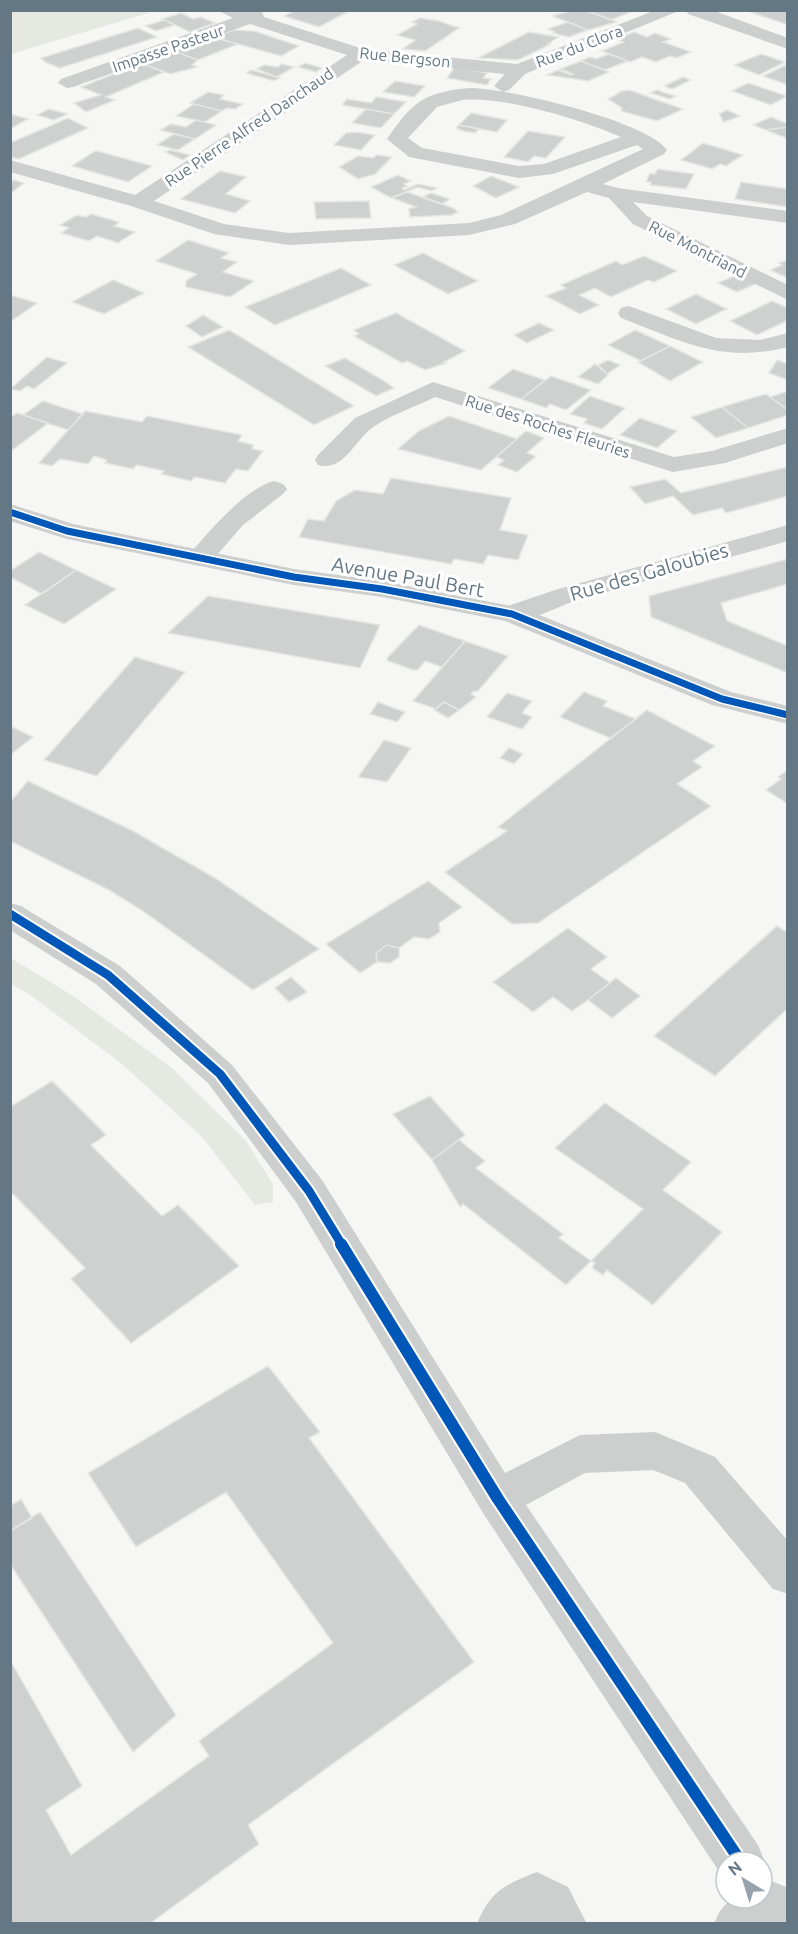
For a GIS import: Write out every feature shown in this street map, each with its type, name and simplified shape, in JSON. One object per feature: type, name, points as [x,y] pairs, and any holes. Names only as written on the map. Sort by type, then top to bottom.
[{"type":"street","name":"Rue Bergson","points":[[225,10],[248,20],[361,54],[434,59],[519,70]]},
{"type":"street","name":"Impasse Pasteur","points":[[67,83],[248,20],[269,10]]},
{"type":"street","name":"Rue du Clora","points":[[519,70],[673,10]]},
{"type":"street","points":[[694,10],[788,44]]},
{"type":"street","name":"Rue Pierre Alfred Danchaud","points":[[138,202],[361,54]]},
{"type":"street","points":[[492,97],[519,70]]},
{"type":"street","points":[[10,166],[138,202],[220,230],[289,239],[470,229],[508,220],[657,150],[638,138],[589,118],[476,94],[435,100],[408,123],[397,139],[416,153],[519,172],[546,170],[638,138]]},
{"type":"street","points":[[585,185],[616,194],[788,217]]},
{"type":"street","name":"Rue Montriand","points":[[616,194],[623,204],[640,219],[788,294]]},
{"type":"street","points":[[629,313],[713,345],[760,347],[788,340]]},
{"type":"street","name":"Rue des Roches Fleuries","points":[[327,460],[363,423],[433,389],[673,465],[716,458],[788,435]]},
{"type":"street","points":[[200,558],[234,520],[274,489]]},
{"type":"street","name":"Avenue Paul Bert","points":[[10,512],[67,531],[294,577],[456,601],[512,614],[722,699],[788,715]]},
{"type":"street","name":"Rue des Galoubies","points":[[512,614],[564,596],[788,533]]},
{"type":"street","points":[[10,915],[108,975],[220,1074],[309,1191],[498,1499],[733,1850]]},
{"type":"street","points":[[498,1499],[580,1454],[655,1451],[700,1470],[788,1574]]},
{"type":"street","points":[[501,1923],[518,1905],[537,1896],[551,1904],[563,1923]]},
{"type":"shaded area","points":[[11,10],[155,10],[155,11],[11,54]]},
{"type":"shaded area","points":[[11,958],[73,996],[172,1068],[246,1141],[273,1184],[273,1202],[255,1205],[202,1137],[122,1064],[29,994],[11,984]]},
{"type":"building","points":[[296,10],[351,10],[319,27],[284,16]]},
{"type":"building","points":[[585,10],[617,22],[588,30],[552,16]]},
{"type":"building","points":[[745,10],[788,10],[788,25]]},
{"type":"building","points":[[587,11],[633,11],[611,20]]},
{"type":"building","points":[[181,13],[193,19],[201,17],[215,23],[190,32],[162,19]]},
{"type":"building","points":[[420,18],[439,21],[459,28],[425,51],[403,49],[415,40],[397,35],[417,24],[412,22]]},
{"type":"building","points":[[164,20],[175,25],[156,31],[145,26]]},
{"type":"building","points":[[568,22],[588,30],[569,37],[553,33],[555,32],[548,29]]},
{"type":"building","points":[[138,28],[157,37],[60,68],[41,58]]},
{"type":"building","points":[[234,30],[254,31],[299,46],[281,56],[213,37]]},
{"type":"building","points":[[529,32],[558,37],[548,44],[551,44],[518,60],[478,58]]},
{"type":"building","points":[[634,32],[647,37],[655,33],[671,39],[663,42],[691,52],[677,58],[670,56],[656,62],[642,57],[630,62],[602,51],[624,42],[616,39]]},
{"type":"building","points":[[212,37],[238,44],[198,60],[174,51]]},
{"type":"building","points":[[174,51],[198,60],[192,65],[198,67],[170,74],[141,63],[160,54]]},
{"type":"building","points":[[609,54],[628,61],[605,70],[580,61],[590,57],[596,59]]},
{"type":"building","points":[[761,54],[785,62],[759,75],[734,65]]},
{"type":"building","points":[[581,61],[609,72],[588,81],[547,75],[558,70],[571,75],[573,74],[560,69]]},
{"type":"building","points":[[141,63],[164,72],[106,97],[115,100],[86,112],[74,103],[101,95],[81,87]]},
{"type":"building","points":[[305,63],[322,68],[316,72],[298,67]]},
{"type":"building","points":[[281,64],[294,67],[277,77],[257,69],[264,65],[278,67]]},
{"type":"building","points":[[788,64],[788,85],[763,76]]},
{"type":"building","points":[[455,67],[487,73],[483,78],[491,79],[487,85],[447,78]]},
{"type":"building","points":[[251,70],[280,78],[274,81],[246,73]]},
{"type":"building","points":[[683,77],[691,80],[672,89],[664,86]]},
{"type":"building","points":[[395,81],[425,86],[414,97],[383,92]]},
{"type":"building","points":[[748,83],[787,96],[771,105],[732,91]]},
{"type":"building","points":[[630,90],[683,109],[657,121],[621,111],[622,108],[608,99],[622,91]]},
{"type":"building","points":[[657,90],[676,96],[670,99],[650,93]]},
{"type":"building","points":[[208,92],[224,95],[220,99],[243,104],[235,109],[227,108],[222,111],[190,103]]},
{"type":"building","points":[[376,97],[406,102],[394,114],[342,105],[347,99],[371,103]]},
{"type":"building","points":[[194,104],[222,111],[205,122],[176,116]]},
{"type":"building","points":[[49,109],[68,114],[54,120],[37,115]]},
{"type":"building","points":[[366,109],[394,114],[381,128],[352,123]]},
{"type":"building","points":[[727,110],[740,116],[724,122],[719,114]]},
{"type":"building","points":[[471,113],[507,120],[497,132],[459,125]]},
{"type":"building","points":[[10,114],[28,119],[10,129]]},
{"type":"building","points":[[771,117],[788,124],[788,127],[766,130],[753,125]]},
{"type":"building","points":[[68,118],[88,128],[19,159],[10,157],[10,143]]},
{"type":"building","points":[[196,120],[216,125],[195,139],[160,130],[171,124],[186,127]]},
{"type":"building","points":[[459,125],[479,129],[475,133],[463,131],[456,128]]},
{"type":"building","points":[[788,127],[788,139],[766,130]]},
{"type":"building","points":[[528,131],[565,137],[546,158],[534,156],[528,162],[504,157]]},
{"type":"building","points":[[346,133],[375,135],[361,150],[334,145]]},
{"type":"building","points":[[174,134],[195,139],[178,150],[157,145]]},
{"type":"building","points":[[703,143],[743,155],[726,166],[720,164],[712,169],[681,160]]},
{"type":"building","points":[[170,150],[190,155],[183,160],[165,152]]},
{"type":"building","points":[[95,151],[152,166],[128,182],[72,166]]},
{"type":"building","points":[[377,155],[392,157],[375,174],[358,179],[339,167],[358,156],[373,158]]},
{"type":"building","points":[[658,169],[694,174],[686,189],[650,185],[651,182],[646,182],[650,173],[655,174]]},
{"type":"building","points":[[220,171],[246,177],[226,194],[250,201],[235,213],[181,199]]},
{"type":"building","points":[[398,175],[411,181],[404,184],[407,186],[402,188],[404,190],[418,184],[437,188],[431,191],[418,187],[391,198],[371,187]]},
{"type":"building","points":[[491,176],[519,187],[496,198],[473,186]]},
{"type":"building","points":[[14,180],[24,183],[10,194],[10,183]]},
{"type":"building","points":[[741,182],[788,189],[788,207],[735,199]]},
{"type":"building","points":[[407,192],[453,208],[458,212],[452,215],[410,217],[409,209],[416,207],[392,198]]},
{"type":"building","points":[[431,193],[450,199],[442,204],[423,197]]},
{"type":"building","points":[[369,201],[371,218],[316,219],[314,202]]},
{"type":"building","points":[[91,214],[119,222],[114,226],[135,232],[118,243],[97,236],[89,241],[61,233],[69,228],[60,225],[77,215],[86,217]]},
{"type":"building","points":[[188,240],[229,253],[221,258],[237,262],[223,272],[254,281],[230,297],[186,287],[186,281],[197,274],[156,261]]},
{"type":"building","points":[[423,253],[478,281],[448,294],[394,265]]},
{"type":"building","points":[[644,256],[677,271],[654,282],[648,280],[611,297],[595,288],[579,295],[599,305],[580,314],[546,296],[566,288],[561,285],[616,261],[622,265]]},
{"type":"building","points":[[788,260],[788,278],[770,270],[782,265],[779,263]]},
{"type":"building","points":[[341,268],[371,285],[275,325],[245,307]]},
{"type":"building","points":[[739,274],[758,283],[737,292],[718,283]]},
{"type":"building","points":[[113,280],[144,293],[104,314],[72,302]]},
{"type":"building","points":[[696,294],[727,309],[696,324],[666,309]]},
{"type":"building","points":[[10,295],[37,303],[10,322]]},
{"type":"building","points":[[772,301],[788,308],[788,320],[757,335],[730,321]]},
{"type":"building","points":[[396,313],[465,351],[444,362],[446,363],[425,370],[407,361],[402,363],[354,336],[359,334],[354,330]]},
{"type":"building","points":[[203,315],[223,327],[202,337],[186,326]]},
{"type":"building","points":[[539,323],[554,330],[527,343],[514,335]]},
{"type":"building","points":[[229,330],[354,406],[314,425],[188,347]]},
{"type":"building","points":[[635,330],[670,346],[641,361],[608,345]]},
{"type":"building","points":[[670,346],[703,362],[670,381],[638,362]]},
{"type":"building","points":[[47,357],[67,363],[34,389],[27,386],[20,391],[10,389]]},
{"type":"building","points":[[345,358],[394,388],[376,396],[325,366]]},
{"type":"building","points":[[608,360],[620,365],[607,374],[598,365]]},
{"type":"building","points":[[777,360],[788,364],[788,380],[769,373]]},
{"type":"building","points":[[595,364],[608,375],[598,384],[578,377]]},
{"type":"building","points":[[513,369],[545,380],[521,399],[488,388]]},
{"type":"building","points":[[551,376],[591,390],[566,410],[550,404],[546,408],[521,399]]},
{"type":"building","points":[[788,391],[788,410],[770,397]]},
{"type":"building","points":[[766,394],[788,410],[788,415],[748,428],[722,407]]},
{"type":"building","points":[[590,396],[625,408],[602,429],[584,423],[587,419],[570,414]]},
{"type":"building","points":[[43,401],[83,414],[68,430],[23,415]]},
{"type":"building","points":[[722,407],[748,428],[716,438],[691,417]]},
{"type":"building","points":[[85,411],[142,422],[147,416],[242,435],[238,441],[253,445],[252,449],[263,451],[248,471],[236,469],[225,483],[195,477],[191,481],[161,474],[164,471],[137,465],[133,469],[105,463],[107,460],[94,456],[88,464],[60,459],[52,466],[39,463]]},
{"type":"building","points":[[17,413],[48,423],[10,452],[10,418]]},
{"type":"building","points":[[449,416],[517,439],[481,470],[398,449],[419,431]]},
{"type":"building","points":[[640,418],[677,431],[657,448],[620,435]]},
{"type":"building","points":[[526,431],[544,438],[527,453],[536,456],[517,472],[498,465],[504,460],[496,457]]},
{"type":"building","points":[[788,467],[788,496],[726,513],[722,508],[693,515],[673,496],[645,504],[630,487],[665,479],[681,493]]},
{"type":"building","points":[[391,478],[511,498],[500,530],[528,535],[518,560],[488,555],[483,564],[454,559],[451,564],[299,537],[308,519],[324,521],[336,501],[355,490],[383,494]]},
{"type":"building","points":[[39,552],[76,570],[42,594],[10,577],[10,571]]},
{"type":"building","points":[[788,559],[788,584],[721,603],[727,621],[788,646],[788,673],[651,617],[649,596]]},
{"type":"building","points":[[76,570],[116,589],[64,624],[25,605]]},
{"type":"building","points":[[208,596],[380,625],[360,668],[168,633]]},
{"type":"building","points":[[419,625],[465,641],[442,667],[425,661],[418,670],[413,670],[388,661],[387,658]]},
{"type":"building","points":[[465,641],[508,656],[478,691],[471,694],[476,697],[459,710],[444,702],[436,709],[413,701]]},
{"type":"building","points":[[135,657],[185,672],[97,776],[44,760]]},
{"type":"building","points":[[584,692],[607,701],[603,706],[636,719],[610,738],[560,717]]},
{"type":"building","points":[[507,693],[532,701],[522,713],[532,717],[522,729],[487,717]]},
{"type":"building","points":[[378,702],[405,712],[397,722],[370,714]]},
{"type":"building","points":[[444,702],[459,710],[448,718],[434,710]]},
{"type":"building","points":[[647,710],[715,746],[693,761],[702,767],[677,784],[711,806],[538,923],[512,924],[445,872],[507,831],[498,827]]},
{"type":"building","points":[[10,726],[33,737],[10,755]]},
{"type":"building","points":[[384,740],[411,748],[387,782],[358,777]]},
{"type":"building","points":[[509,748],[523,754],[514,764],[500,758]]},
{"type":"building","points":[[788,770],[788,804],[766,790],[781,779],[778,777]]},
{"type":"building","points":[[28,781],[133,831],[215,878],[319,949],[253,990],[143,911],[109,890],[10,841],[10,802]]},
{"type":"building","points":[[428,881],[462,907],[439,923],[440,932],[429,939],[414,937],[399,948],[387,945],[376,953],[377,962],[360,973],[326,944]]},
{"type":"building","points":[[777,926],[785,931],[788,929],[788,1008],[715,1076],[654,1036]]},
{"type":"building","points":[[568,928],[607,957],[591,969],[610,983],[588,1000],[572,1011],[553,997],[533,1012],[493,982]]},
{"type":"building","points":[[387,945],[399,948],[399,957],[390,963],[377,962],[376,953]]},
{"type":"building","points":[[291,977],[307,992],[289,1002],[275,988]]},
{"type":"building","points":[[616,978],[640,996],[612,1018],[588,1000]]},
{"type":"building","points":[[52,1081],[106,1135],[91,1145],[162,1216],[178,1205],[239,1266],[131,1343],[71,1279],[85,1268],[13,1194],[10,1196],[10,1107]]},
{"type":"building","points":[[430,1096],[465,1135],[432,1160],[393,1114]]},
{"type":"building","points":[[605,1103],[691,1162],[663,1190],[722,1232],[653,1305],[607,1270],[603,1275],[592,1268],[595,1263],[591,1261],[643,1209],[555,1148]]},
{"type":"building","points":[[459,1140],[485,1161],[476,1168],[563,1234],[559,1238],[591,1261],[566,1285],[463,1204],[460,1207],[432,1160]]},
{"type":"building","points":[[268,1366],[320,1432],[309,1438],[474,1662],[248,1825],[259,1844],[149,1924],[10,1924],[10,1660],[82,1786],[46,1810],[71,1855],[209,1756],[199,1741],[333,1643],[226,1492],[136,1547],[88,1473]]},
{"type":"building","points":[[21,1499],[32,1518],[10,1531],[10,1506]]},
{"type":"building","points":[[40,1512],[176,1715],[133,1752],[10,1564],[10,1531]]},
{"type":"cycle path","points":[[10,512],[67,531],[294,577],[382,589],[512,614],[722,699],[788,715]]},
{"type":"cycle path","points":[[10,914],[108,975],[220,1074],[309,1191],[498,1499],[733,1850]]}]
